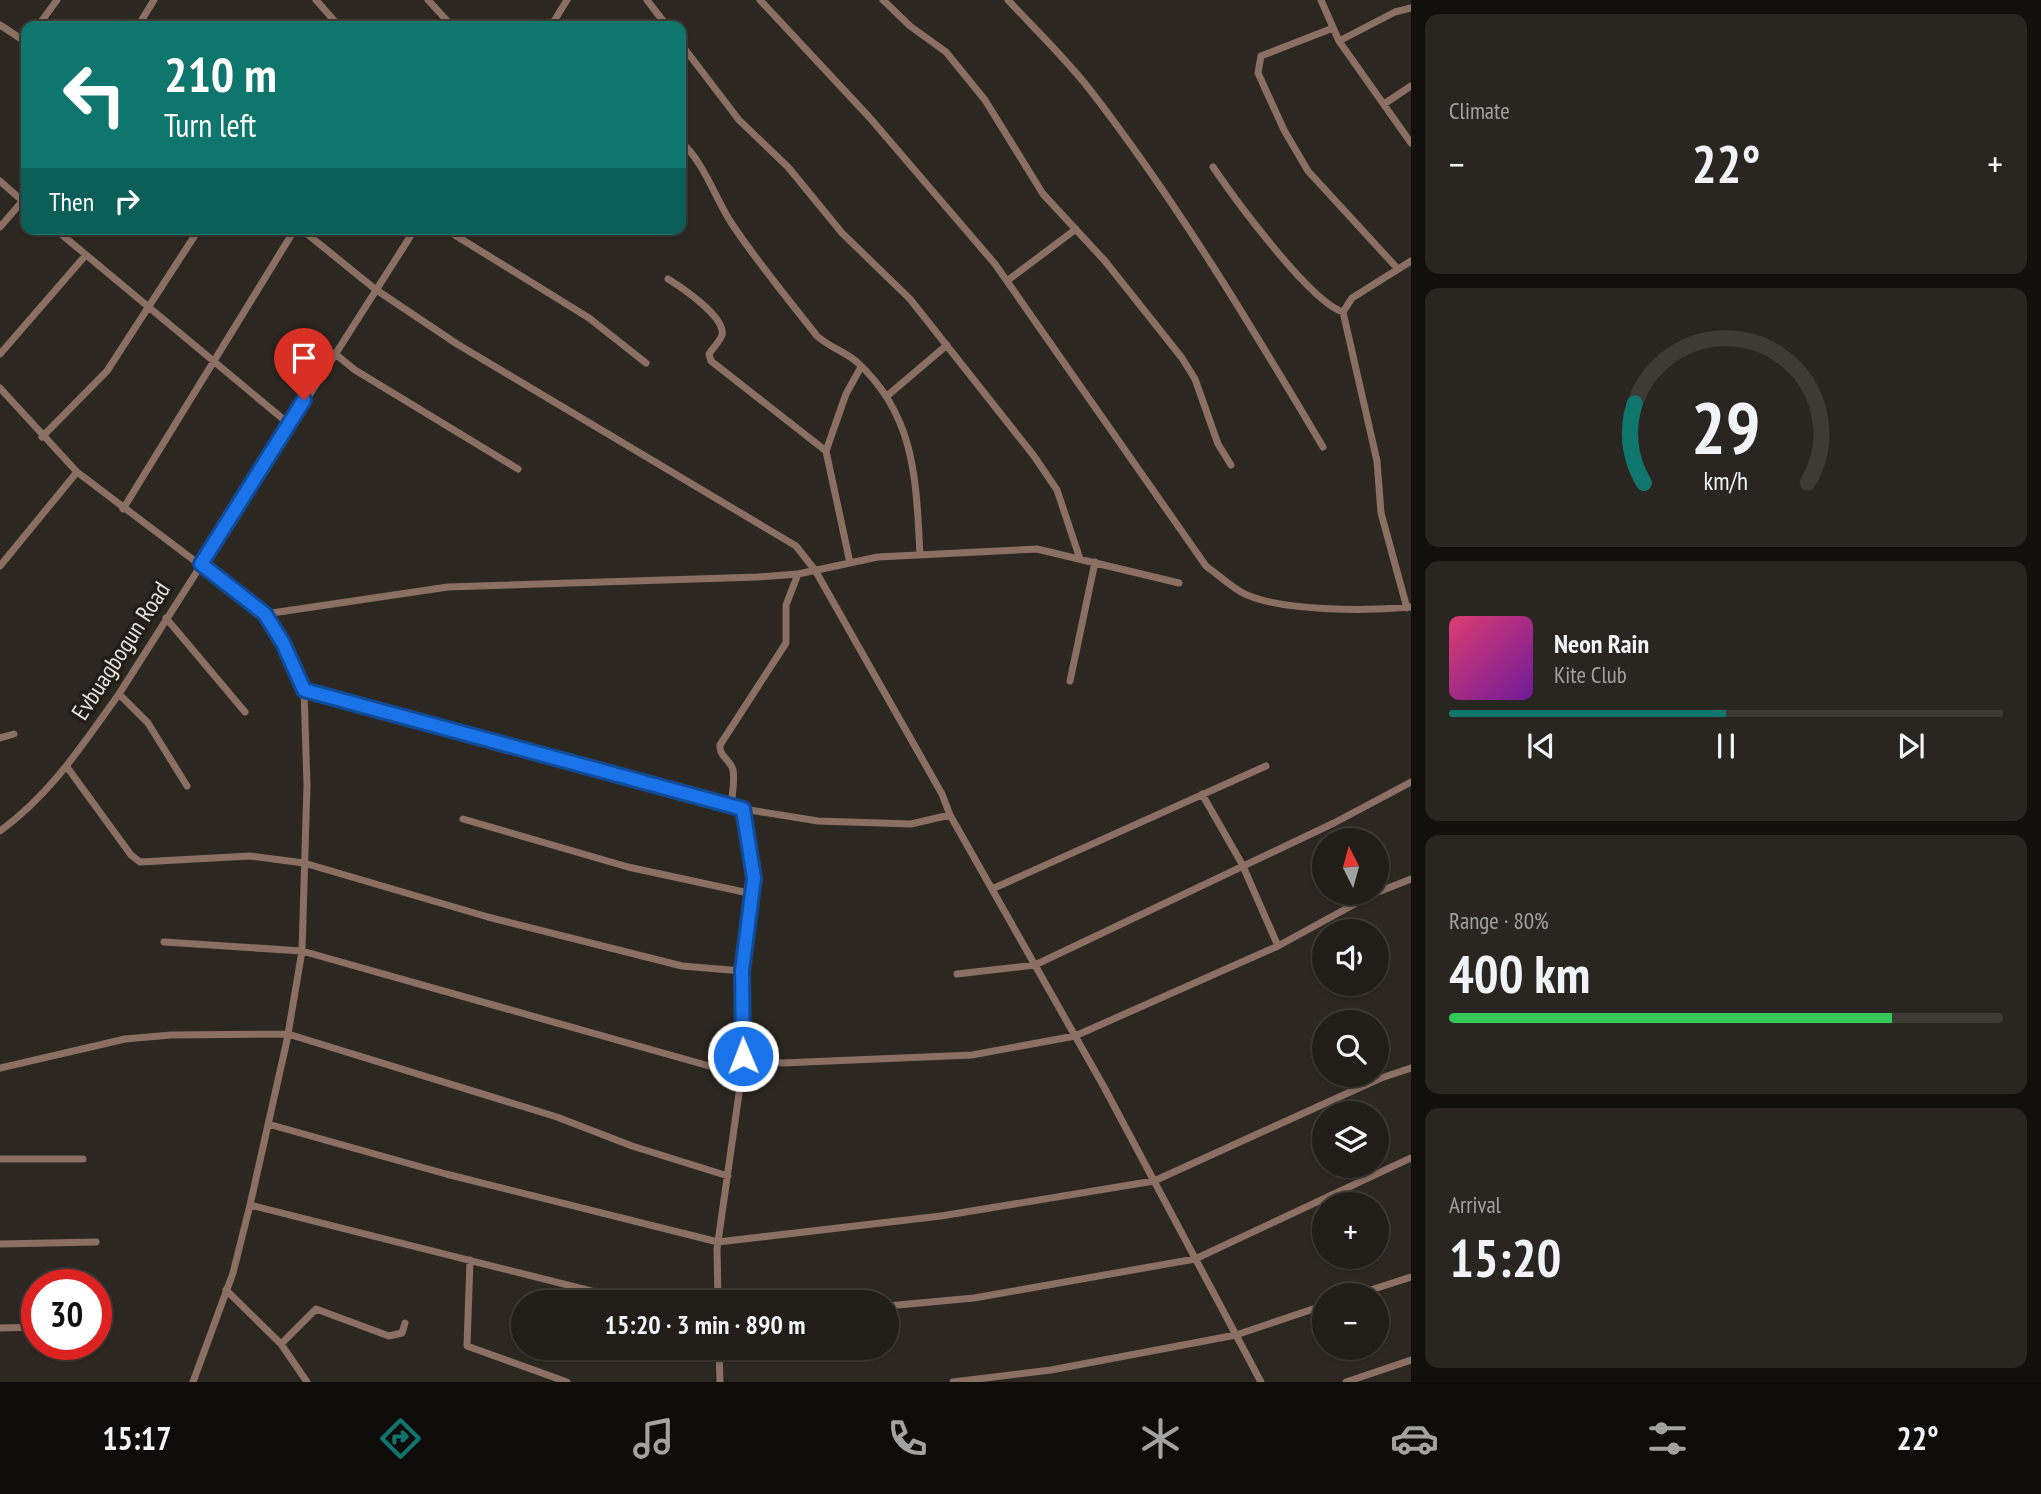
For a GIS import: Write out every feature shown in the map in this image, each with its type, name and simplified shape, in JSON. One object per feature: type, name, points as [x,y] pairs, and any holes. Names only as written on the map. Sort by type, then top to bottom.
[{"type":"street","points":[[42,21],[57,0]]},
{"type":"street","points":[[141,21],[154,0]]},
{"type":"street","points":[[316,0],[335,21]]},
{"type":"street","points":[[428,0],[447,21]]},
{"type":"street","points":[[555,21],[566,2],[556,0]]},
{"type":"street","points":[[647,0],[663,21]]},
{"type":"street","points":[[760,0],[870,118],[1007,281],[1206,566],[1240,592],[1269,602],[1320,607],[1409,608],[1381,513],[1377,461],[1343,312],[1352,298],[1411,261]]},
{"type":"street","points":[[883,0],[910,26],[946,52],[985,100],[1043,194],[1105,261],[1182,358],[1195,379],[1218,444],[1231,466]]},
{"type":"street","points":[[1008,0],[1086,86],[1149,174],[1251,327],[1322,447]]},
{"type":"street","points":[[1321,0],[1339,41],[1411,143]]},
{"type":"street","points":[[1339,41],[1395,12],[1411,8]]},
{"type":"street","points":[[0,25],[21,39]]},
{"type":"street","points":[[1333,28],[1261,56],[1258,73],[1284,130],[1308,171],[1397,268]]},
{"type":"street","points":[[686,51],[739,120],[788,167],[842,233],[911,299],[947,345],[1057,490],[1080,559]]},
{"type":"street","points":[[1384,104],[1411,86]]},
{"type":"street","points":[[686,147],[694,156],[714,197],[751,253],[817,336],[827,346],[844,353],[861,367],[887,396],[905,433],[916,474],[920,555]]},
{"type":"street","points":[[1213,167],[1239,204],[1310,287],[1331,307],[1343,312]]},
{"type":"street","points":[[0,181],[21,198]]},
{"type":"street","points":[[0,226],[21,205]]},
{"type":"street","points":[[1007,281],[1076,229]]},
{"type":"street","points":[[62,235],[289,424]]},
{"type":"street","points":[[42,437],[107,371],[196,235]]},
{"type":"street","points":[[123,509],[213,360],[294,235]]},
{"type":"street","points":[[306,235],[375,289],[457,344],[796,546],[815,570],[942,794],[950,815],[1075,1036],[1261,1382]]},
{"type":"street","name":"Evbuagbogun Road","points":[[0,831],[31,808],[67,767],[119,694],[411,235]]},
{"type":"street","points":[[455,235],[589,318],[646,363]]},
{"type":"street","points":[[0,354],[85,256]]},
{"type":"street","points":[[668,279],[696,297],[720,325],[722,335],[709,354],[711,361],[826,451]]},
{"type":"street","points":[[887,396],[947,345]]},
{"type":"street","points":[[334,353],[355,370],[518,469]]},
{"type":"street","points":[[850,563],[826,451],[846,394],[861,367]]},
{"type":"street","points":[[0,388],[42,437],[77,472],[175,549],[201,564],[265,614],[283,643],[304,690],[307,785],[302,951],[288,1034],[250,1205],[226,1290],[193,1382]]},
{"type":"street","points":[[0,566],[77,472]]},
{"type":"street","points":[[265,614],[448,587],[798,574],[850,563],[920,555],[1037,549],[1179,583]]},
{"type":"street","points":[[1070,681],[1095,562]]},
{"type":"street","points":[[731,806],[733,774],[721,754],[720,745],[786,643],[786,605],[798,574]]},
{"type":"street","points":[[166,618],[245,712]]},
{"type":"street","points":[[304,690],[743,809],[818,821],[911,824],[950,815]]},
{"type":"street","points":[[119,694],[148,723],[187,786]]},
{"type":"street","points":[[0,738],[14,734]]},
{"type":"street","points":[[992,889],[1266,766]]},
{"type":"street","points":[[67,767],[131,855],[140,862],[250,856],[304,863],[488,917],[657,960],[682,966],[742,971]]},
{"type":"street","points":[[957,974],[1035,965],[1334,822],[1411,782]]},
{"type":"street","points":[[1202,794],[1242,864],[1278,946]]},
{"type":"street","points":[[718,1290],[718,1242],[743,1056],[742,971],[754,878],[743,809]]},
{"type":"street","points":[[463,819],[628,867],[753,894]]},
{"type":"street","points":[[743,1056],[782,1063],[972,1055],[1075,1036],[1278,946],[1373,894],[1411,879]]},
{"type":"street","points":[[164,942],[302,951],[741,1075]]},
{"type":"street","points":[[0,1068],[118,1040],[171,1035],[288,1034],[557,1117],[632,1146],[728,1176]]},
{"type":"street","points":[[268,1124],[446,1174],[718,1242],[941,1216],[1154,1181],[1381,1078],[1411,1068]]},
{"type":"street","points":[[899,1305],[974,1298],[1195,1259],[1411,1158]]},
{"type":"street","points":[[0,1159],[83,1159]]},
{"type":"street","points":[[250,1205],[587,1290]]},
{"type":"street","points":[[0,1244],[96,1242]]},
{"type":"street","points":[[470,1261],[467,1346],[566,1382]]},
{"type":"street","points":[[1389,1283],[1411,1276]]},
{"type":"street","points":[[226,1290],[281,1344],[307,1382]]},
{"type":"street","points":[[281,1344],[316,1309],[389,1336],[402,1333],[405,1323]]},
{"type":"street","points":[[953,1382],[1051,1370],[1236,1335],[1312,1309]]},
{"type":"street","points":[[0,1328],[21,1327]]},
{"type":"street","points":[[719,1360],[720,1382]]},
{"type":"street","points":[[1346,1382],[1411,1360]]},
{"type":"route","points":[[304,400],[201,564],[265,614],[283,643],[304,690],[743,809],[754,878],[742,971],[743,1056]]}]
